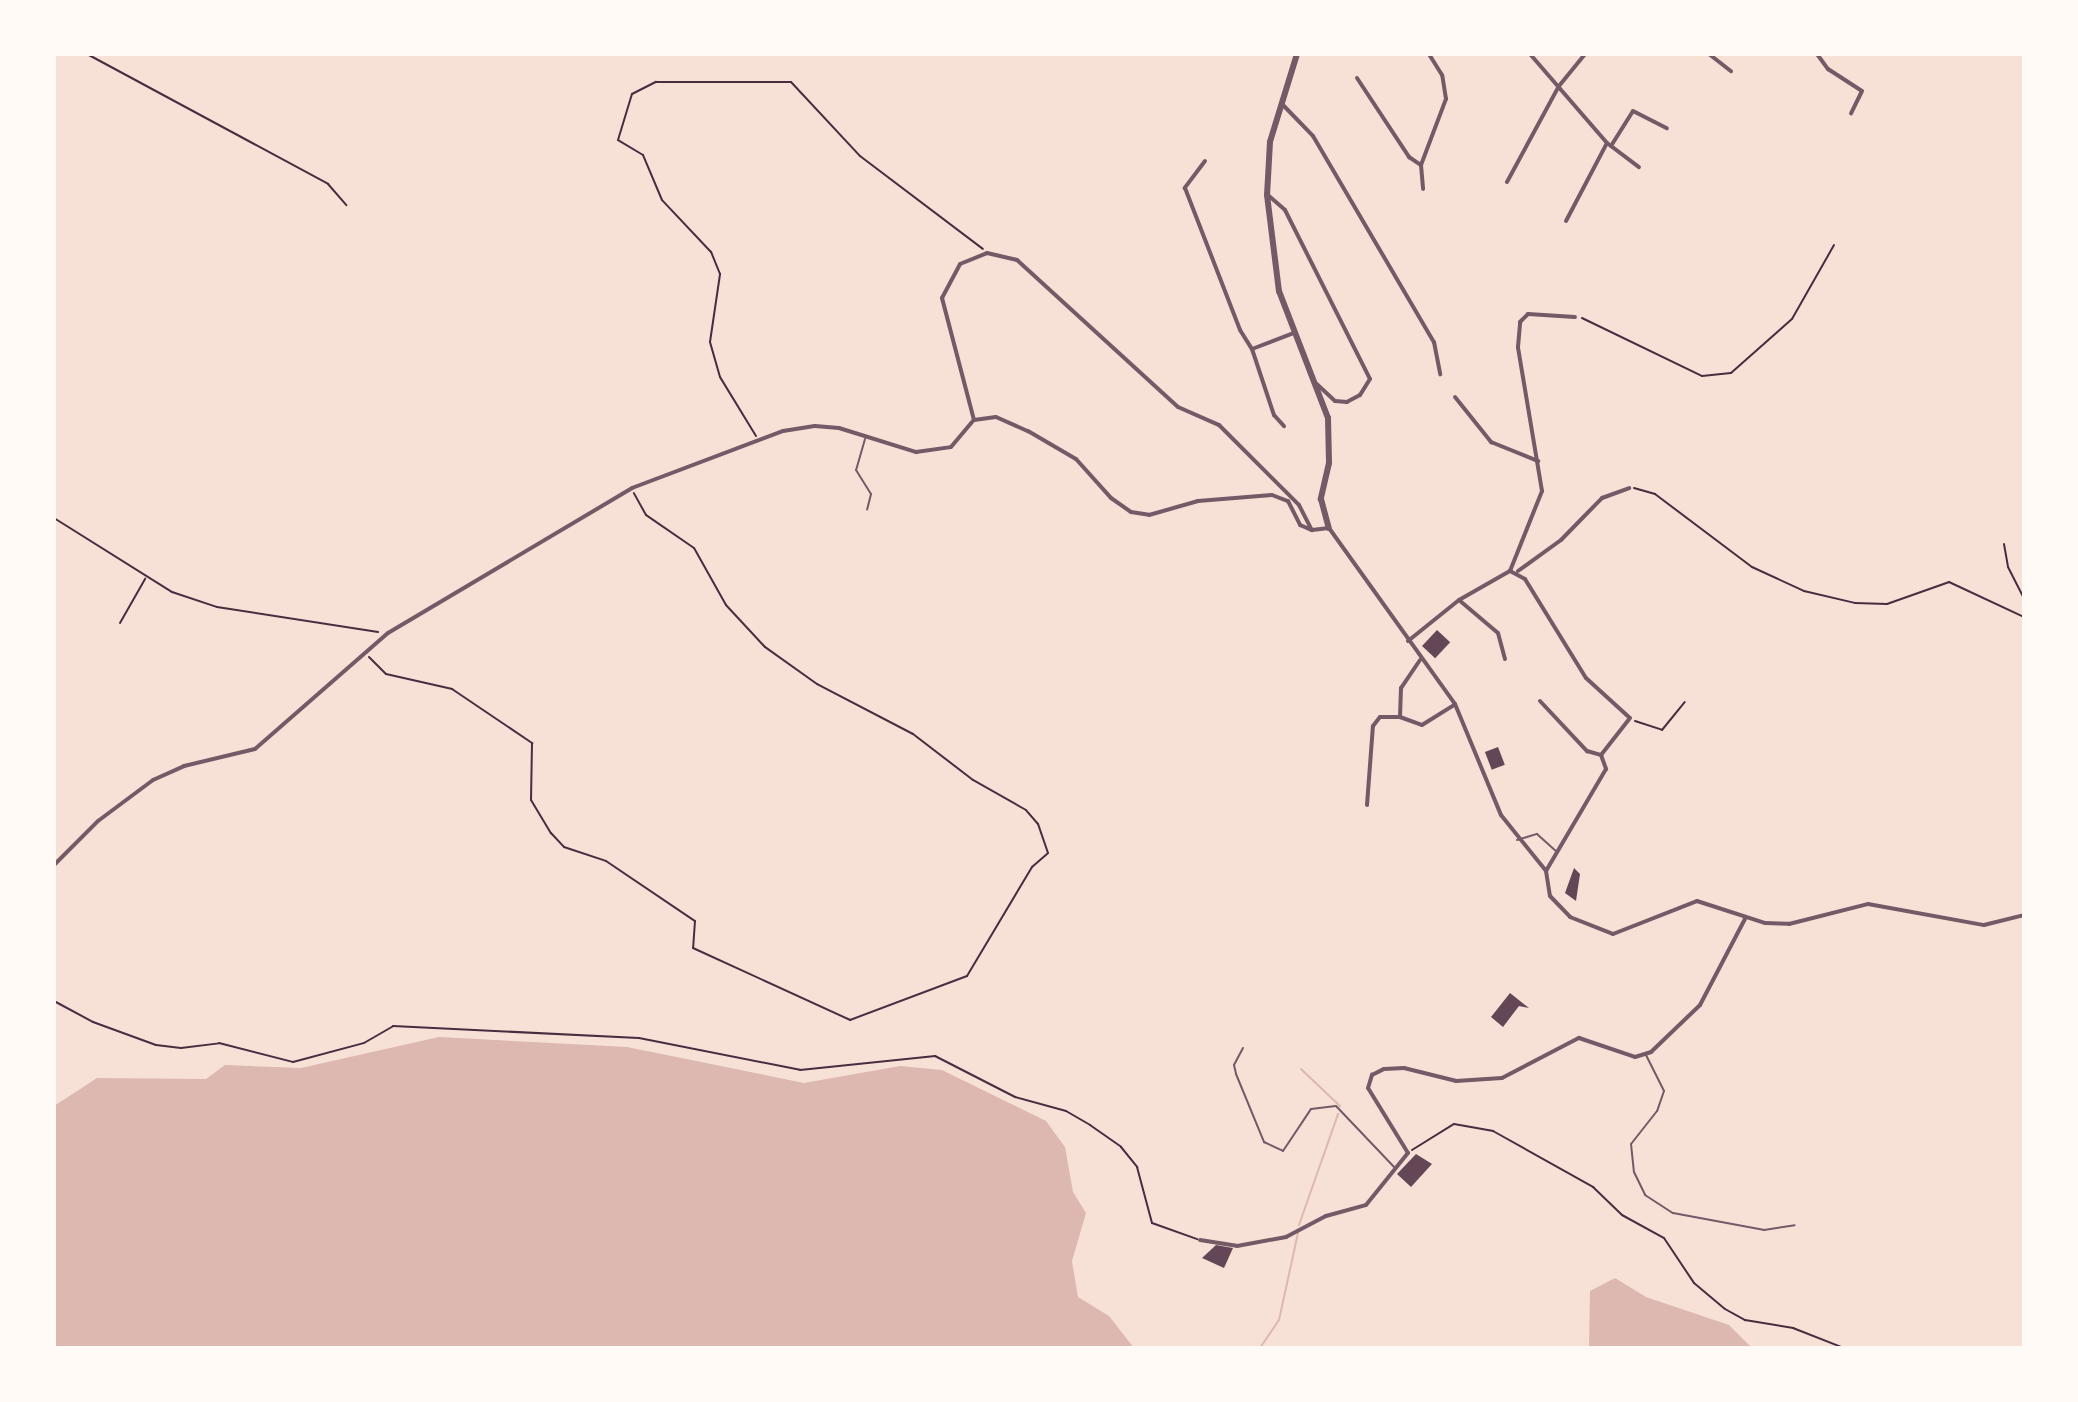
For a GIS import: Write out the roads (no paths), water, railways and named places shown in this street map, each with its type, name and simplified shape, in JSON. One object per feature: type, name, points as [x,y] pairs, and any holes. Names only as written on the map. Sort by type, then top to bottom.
[{"type":"street","points":[[1297,54],[1270,142],[1267,195],[1276,280],[1330,431],[1321,499],[1329,528],[1420,660],[1455,704],[1501,815],[1517,840],[1546,871],[1550,896],[1570,917],[1613,934],[1697,901],[1745,919],[1789,924],[1868,904],[1984,925],[2024,915]]},
{"type":"street","points":[[1423,189],[1421,165],[1446,99],[1442,75],[1429,54]]},
{"type":"street","points":[[1530,54],[1609,144],[1639,167]]},
{"type":"street","points":[[1507,182],[1559,86],[1585,54]]},
{"type":"street","points":[[1709,54],[1731,71]]},
{"type":"street","points":[[1817,54],[1828,69],[1862,91],[1851,114]]},
{"type":"street","points":[[1357,78],[1409,157],[1421,165]]},
{"type":"street","points":[[1281,103],[1313,136],[1434,342],[1440,374]]},
{"type":"street","points":[[1566,221],[1609,144],[1633,111],[1667,128]]},
{"type":"street","points":[[1205,161],[1185,188],[1216,275],[1252,349],[1274,415],[1284,426]]},
{"type":"street","points":[[1267,195],[1285,210],[1370,379],[1360,395],[1347,402],[1335,401],[1315,383]]},
{"type":"street","points":[[974,420],[942,298],[960,264],[987,253],[1017,260],[1178,407],[1219,425],[1299,505],[1312,530]]},
{"type":"street","points":[[1510,571],[1542,491],[1518,347],[1520,322],[1528,314],[1575,317]]},
{"type":"street","points":[[1252,349],[1294,333]]},
{"type":"street","points":[[1455,397],[1491,442],[1538,461]]},
{"type":"street","points":[[54,865],[98,821],[162,775],[239,756],[261,746],[388,633],[632,488],[758,441],[815,426],[936,453],[963,436],[974,420],[996,417],[1028,431],[1076,459],[1111,498],[1131,512],[1149,515],[1198,501],[1272,495],[1288,501],[1300,525],[1312,530],[1329,528]]},
{"type":"street","points":[[1408,641],[1459,600],[1510,571],[1518,571],[1561,540],[1602,498],[1629,488]]},
{"type":"street","points":[[1518,571],[1586,678],[1630,718],[1601,755]]},
{"type":"street","points":[[1459,600],[1498,633],[1505,659]]},
{"type":"street","points":[[1400,717],[1401,688],[1420,660]]},
{"type":"street","points":[[1540,701],[1587,751],[1601,755]]},
{"type":"street","points":[[1367,805],[1373,726],[1380,717],[1400,717],[1422,725],[1455,704]]},
{"type":"street","points":[[1546,871],[1606,769],[1601,755]]},
{"type":"street","points":[[1200,1240],[1237,1246],[1286,1237],[1326,1216],[1366,1205],[1408,1153],[1368,1088],[1372,1075],[1384,1069],[1404,1068],[1456,1081],[1502,1078],[1579,1038],[1635,1057],[1645,1054],[1700,1005],[1745,919]]},
{"type":"lane","points":[[866,438],[856,470],[871,494],[867,510]]},
{"type":"lane","points":[[1517,840],[1537,834],[1558,853]]},
{"type":"lane","points":[[1243,1048],[1234,1065],[1248,1112],[1264,1142],[1283,1151],[1311,1109],[1336,1106],[1397,1170]]},
{"type":"lane","points":[[1645,1054],[1664,1091],[1657,1111],[1631,1144],[1634,1172],[1645,1195],[1673,1213],[1764,1230],[1795,1225]]},
{"type":"waterway","points":[[1301,1069],[1340,1106]]},
{"type":"waterway","points":[[1299,1225],[1338,1114]]},
{"type":"waterway","points":[[1260,1348],[1279,1320],[1298,1233]]}]
